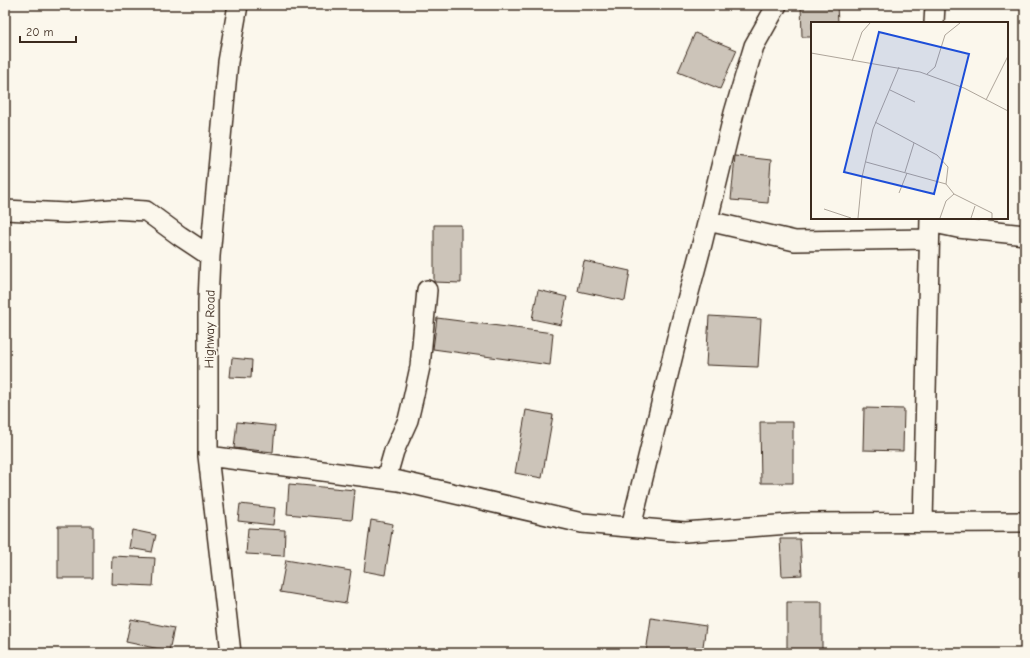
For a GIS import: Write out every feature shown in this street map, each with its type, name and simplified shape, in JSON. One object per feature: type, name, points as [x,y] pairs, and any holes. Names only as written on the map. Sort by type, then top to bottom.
[{"type":"street","name":"Highway Road","points":[[231,653],[208,456],[208,302],[210,256],[228,62],[238,5]]},
{"type":"street","points":[[631,527],[734,113],[754,46],[777,5]]},
{"type":"street","points":[[934,5],[934,22]]},
{"type":"street","points":[[5,210],[66,213],[111,209],[146,211],[210,256]]},
{"type":"street","points":[[708,221],[795,241],[930,226],[1025,235]]},
{"type":"street","points":[[923,522],[930,226]]},
{"type":"street","points":[[386,479],[394,451],[408,420],[420,367],[427,290]]},
{"type":"street","points":[[208,456],[399,481],[582,523],[685,532],[802,523],[1025,522]]},
{"type":"building","points":[[801,5],[837,5],[838,22],[811,22],[811,37],[802,37]]},
{"type":"building","points":[[695,33],[737,50],[720,89],[678,72]]},
{"type":"building","points":[[735,156],[771,160],[768,203],[731,200]]},
{"type":"building","points":[[434,225],[461,225],[461,283],[434,282]]},
{"type":"building","points":[[584,261],[630,271],[625,301],[578,291]]},
{"type":"building","points":[[538,290],[567,297],[561,325],[532,319]]},
{"type":"building","points":[[709,316],[761,319],[758,367],[706,365]]},
{"type":"building","points":[[437,318],[553,333],[550,365],[433,349]]},
{"type":"building","points":[[232,358],[252,360],[251,378],[230,377]]},
{"type":"building","points":[[864,408],[904,409],[903,451],[863,450]]},
{"type":"building","points":[[526,410],[553,415],[542,478],[515,473]]},
{"type":"building","points":[[237,422],[275,426],[273,452],[234,448]]},
{"type":"building","points":[[760,422],[793,422],[793,483],[761,483]]},
{"type":"building","points":[[289,484],[355,490],[352,520],[287,514]]},
{"type":"building","points":[[240,504],[275,508],[273,525],[238,521]]},
{"type":"building","points":[[371,520],[393,524],[385,575],[364,571]]},
{"type":"building","points":[[58,526],[93,526],[93,578],[58,578]]},
{"type":"building","points":[[248,528],[285,530],[284,556],[246,554]]},
{"type":"building","points":[[132,530],[156,535],[152,552],[129,548]]},
{"type":"building","points":[[780,539],[800,539],[802,575],[782,576]]},
{"type":"building","points":[[112,556],[155,558],[153,586],[111,584]]},
{"type":"building","points":[[286,560],[351,571],[346,603],[280,592]]},
{"type":"building","points":[[787,602],[822,602],[822,653],[787,653]]},
{"type":"building","points":[[651,618],[706,626],[702,653],[646,653]]},
{"type":"building","points":[[131,619],[174,628],[169,651],[126,642]]},
{"type":"building","points":[[5,647],[18,650],[17,653],[5,653]]}]
